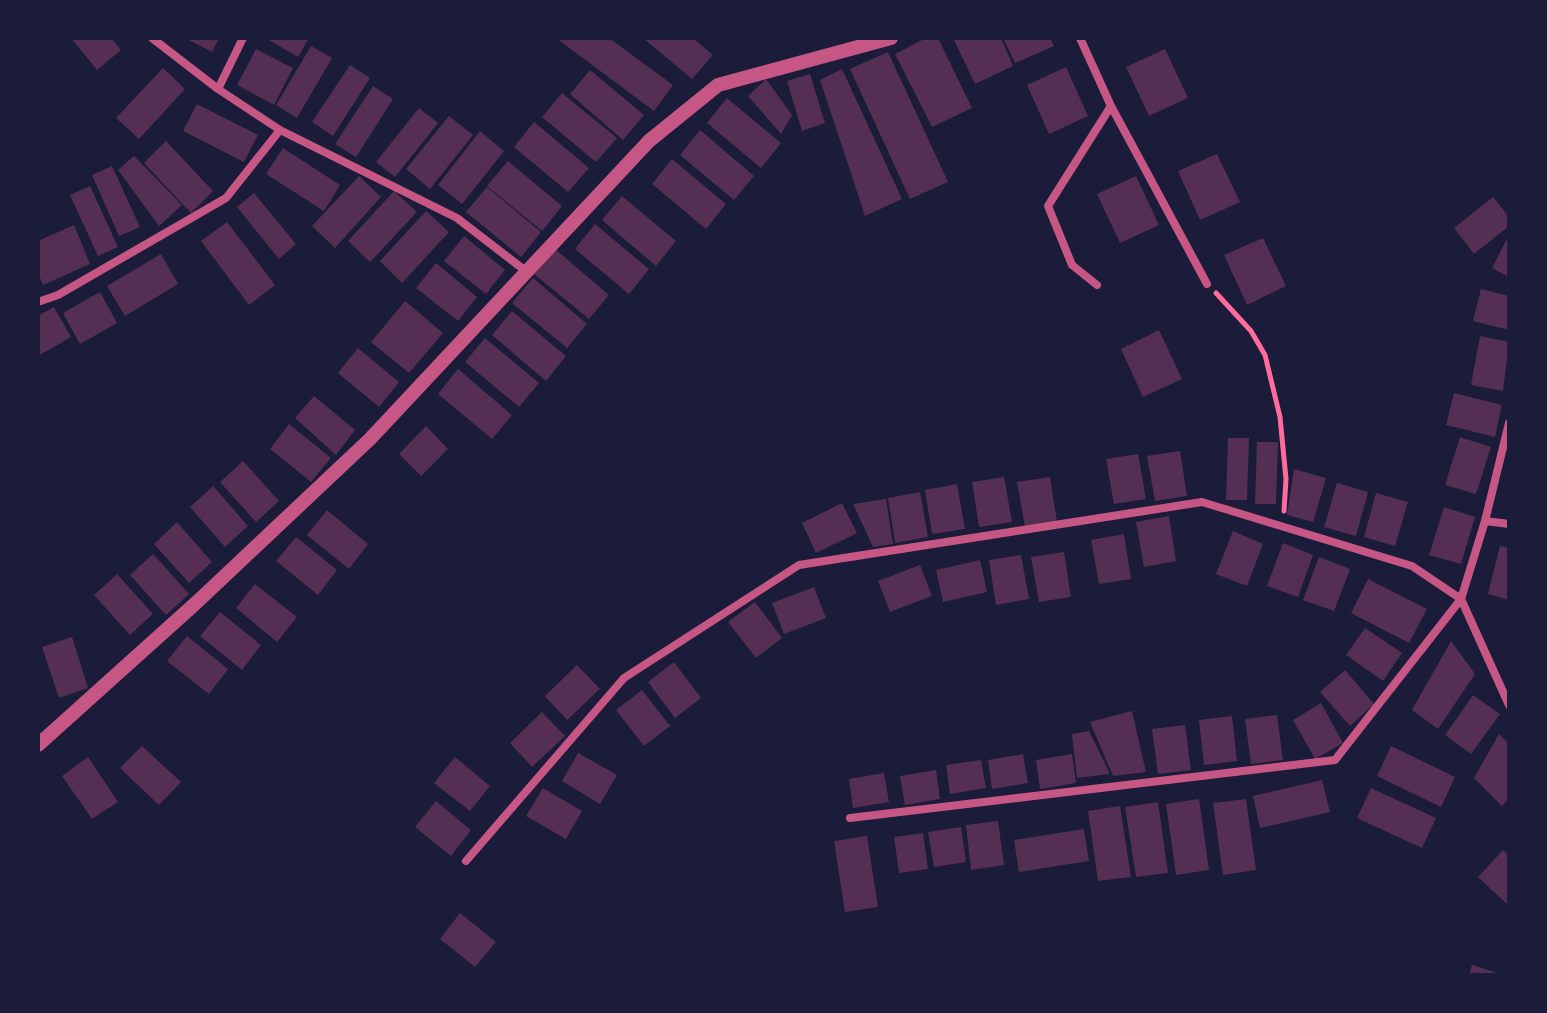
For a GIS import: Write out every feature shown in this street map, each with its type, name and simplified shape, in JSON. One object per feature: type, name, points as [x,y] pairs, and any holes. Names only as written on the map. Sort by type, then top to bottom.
[{"type":"street","points":[[152,38],[218,89],[280,130],[457,218],[527,273]]},
{"type":"street","points":[[218,89],[243,38]]},
{"type":"street","points":[[38,745],[370,439],[649,141],[718,85],[891,38]]},
{"type":"street","points":[[1080,38],[1111,106],[1207,284]]},
{"type":"street","points":[[1097,285],[1072,265],[1048,206],[1111,106]]},
{"type":"street","points":[[38,302],[58,295],[226,198],[280,130]]},
{"type":"street","points":[[850,818],[1335,760],[1461,599],[1485,521],[1509,423]]},
{"type":"street","points":[[466,861],[624,678],[799,565],[1202,502],[1283,524],[1412,566],[1461,599],[1509,705]]},
{"type":"street","points":[[1485,521],[1509,524]]},
{"type":"path","points":[[1207,284],[1251,331],[1265,355],[1280,417],[1286,479],[1283,524]]},
{"type":"building","points":[[71,38],[111,38],[121,50],[97,70]]},
{"type":"building","points":[[185,38],[219,38],[212,52]]},
{"type":"building","points":[[265,38],[309,38],[298,57]]},
{"type":"building","points":[[556,38],[609,38],[673,85],[654,111]]},
{"type":"building","points":[[643,38],[693,38],[713,55],[692,79]]},
{"type":"building","points":[[926,38],[938,38],[972,108],[932,127],[895,54]]},
{"type":"building","points":[[953,38],[1001,38],[1013,66],[975,84]]},
{"type":"building","points":[[1003,38],[1050,38],[1054,46],[1015,63]]},
{"type":"building","points":[[311,46],[332,58],[297,118],[276,105]]},
{"type":"building","points":[[256,49],[293,68],[274,105],[237,85]]},
{"type":"building","points":[[1165,49],[1188,98],[1149,116],[1126,67]]},
{"type":"building","points":[[888,52],[948,182],[910,199],[850,69]]},
{"type":"building","points":[[350,65],[370,78],[333,136],[312,122]]},
{"type":"building","points":[[1066,67],[1088,116],[1049,134],[1027,85]]},
{"type":"building","points":[[163,68],[185,89],[139,139],[116,118]]},
{"type":"building","points":[[842,69],[902,199],[865,216],[820,80]]},
{"type":"building","points":[[590,70],[644,115],[623,140],[570,94]]},
{"type":"building","points":[[810,74],[825,123],[802,131],[787,81]]},
{"type":"building","points":[[766,79],[792,115],[781,134],[748,96]]},
{"type":"building","points":[[373,86],[393,99],[356,157],[335,144]]},
{"type":"building","points":[[562,93],[617,138],[596,162],[542,117]]},
{"type":"building","points":[[727,98],[781,143],[761,168],[707,123]]},
{"type":"building","points":[[197,104],[258,135],[244,162],[183,131]]},
{"type":"building","points":[[419,108],[438,123],[395,177],[376,162]]},
{"type":"building","points":[[449,116],[473,135],[430,189],[406,169]]},
{"type":"building","points":[[534,122],[589,168],[568,192],[514,147]]},
{"type":"building","points":[[700,130],[754,176],[734,200],[680,155]]},
{"type":"building","points":[[480,131],[504,151],[462,204],[438,185]]},
{"type":"building","points":[[166,141],[213,191],[191,213],[144,163]]},
{"type":"building","points":[[283,148],[340,185],[324,211],[266,174]]},
{"type":"building","points":[[1217,154],[1240,202],[1200,220],[1178,171]]},
{"type":"building","points":[[134,156],[182,205],[159,226],[118,170]]},
{"type":"building","points":[[672,159],[726,204],[706,229],[652,184]]},
{"type":"building","points":[[508,161],[562,206],[542,231],[487,186]]},
{"type":"building","points":[[112,166],[140,227],[119,236],[92,175]]},
{"type":"building","points":[[359,176],[381,197],[335,248],[312,226]]},
{"type":"building","points":[[1136,176],[1159,225],[1120,243],[1097,194]]},
{"type":"building","points":[[90,186],[118,247],[98,256],[70,195]]},
{"type":"building","points":[[487,187],[541,232],[521,257],[466,212]]},
{"type":"building","points":[[394,191],[417,212],[370,262],[348,241]]},
{"type":"building","points":[[254,193],[296,244],[279,259],[237,207]]},
{"type":"building","points":[[622,196],[676,241],[656,266],[602,220]]},
{"type":"building","points":[[1493,197],[1509,217],[1509,226],[1474,254],[1454,228]]},
{"type":"building","points":[[426,211],[449,232],[402,283],[380,261]]},
{"type":"building","points":[[227,222],[275,285],[249,305],[201,241]]},
{"type":"building","points":[[595,224],[649,269],[629,294],[575,249]]},
{"type":"building","points":[[74,225],[90,264],[43,285],[38,273],[38,241]]},
{"type":"building","points":[[1509,235],[1509,277],[1492,268]]},
{"type":"building","points":[[464,236],[505,270],[486,294],[444,261]]},
{"type":"building","points":[[1263,238],[1286,286],[1247,305],[1224,255]]},
{"type":"building","points":[[555,249],[609,295],[589,319],[534,274]]},
{"type":"building","points":[[161,254],[178,284],[125,316],[107,286]]},
{"type":"building","points":[[436,263],[477,297],[458,321],[416,288]]},
{"type":"building","points":[[533,278],[587,324],[567,348],[512,303]]},
{"type":"building","points":[[1481,289],[1509,296],[1509,330],[1473,321]]},
{"type":"building","points":[[100,292],[117,323],[80,344],[63,313]]},
{"type":"building","points":[[405,301],[443,333],[409,373],[371,342]]},
{"type":"building","points":[[54,307],[71,337],[38,356],[38,316]]},
{"type":"building","points":[[512,311],[566,356],[546,381],[492,335]]},
{"type":"building","points":[[1159,330],[1182,379],[1143,397],[1121,349]]},
{"type":"building","points":[[1480,336],[1509,342],[1503,391],[1471,385]]},
{"type":"building","points":[[485,338],[539,383],[519,407],[465,362]]},
{"type":"building","points":[[358,348],[399,382],[379,407],[338,373]]},
{"type":"building","points":[[458,369],[512,415],[492,439],[438,394]]},
{"type":"building","points":[[1454,393],[1502,405],[1495,437],[1446,425]]},
{"type":"building","points":[[314,396],[355,430],[336,455],[295,418]]},
{"type":"building","points":[[289,424],[331,458],[311,482],[270,449]]},
{"type":"building","points":[[426,426],[448,449],[421,476],[399,454]]},
{"type":"building","points":[[1460,437],[1491,447],[1476,494],[1445,485]]},
{"type":"building","points":[[1228,438],[1249,438],[1247,500],[1226,500]]},
{"type":"building","points":[[1257,442],[1278,442],[1276,504],[1255,504]]},
{"type":"building","points":[[1180,451],[1187,496],[1155,501],[1147,456]]},
{"type":"building","points":[[1138,454],[1146,499],[1114,504],[1106,459]]},
{"type":"building","points":[[243,461],[279,501],[256,522],[220,482]]},
{"type":"building","points":[[1294,469],[1326,478],[1313,522],[1287,515]]},
{"type":"building","points":[[1004,477],[1012,522],[979,527],[972,482]]},
{"type":"building","points":[[1050,477],[1057,522],[1025,527],[1017,482]]},
{"type":"building","points":[[1337,483],[1368,492],[1356,536],[1324,527]]},
{"type":"building","points":[[957,484],[965,529],[932,534],[925,490]]},
{"type":"building","points":[[213,486],[248,526],[225,547],[190,507]]},
{"type":"building","points":[[920,492],[928,537],[895,543],[888,498]]},
{"type":"building","points":[[1376,493],[1408,502],[1395,546],[1364,537]]},
{"type":"building","points":[[886,499],[893,544],[873,547],[853,504]]},
{"type":"building","points":[[842,503],[857,533],[816,553],[802,523]]},
{"type":"building","points":[[1444,507],[1475,517],[1461,564],[1429,555]]},
{"type":"building","points":[[327,510],[368,544],[349,569],[307,535]]},
{"type":"building","points":[[1169,516],[1176,561],[1144,567],[1136,522]]},
{"type":"building","points":[[177,522],[212,562],[189,583],[154,544]]},
{"type":"building","points":[[1233,531],[1263,544],[1247,586],[1216,574]]},
{"type":"building","points":[[1124,534],[1131,579],[1099,584],[1091,540]]},
{"type":"building","points":[[296,537],[337,570],[318,595],[276,561]]},
{"type":"building","points":[[1283,543],[1313,555],[1298,597],[1267,586]]},
{"type":"building","points":[[1500,546],[1509,548],[1509,600],[1488,594]]},
{"type":"building","points":[[1064,552],[1071,597],[1039,602],[1031,557]]},
{"type":"building","points":[[153,554],[189,594],[166,615],[130,575]]},
{"type":"building","points":[[1021,555],[1029,599],[996,605],[989,560]]},
{"type":"building","points":[[1319,557],[1350,569],[1334,611],[1303,600]]},
{"type":"building","points":[[980,560],[987,592],[943,602],[936,570]]},
{"type":"building","points":[[920,565],[932,596],[890,612],[878,581]]},
{"type":"building","points":[[117,574],[153,614],[130,635],[94,595]]},
{"type":"building","points":[[1368,579],[1427,609],[1409,643],[1351,613]]},
{"type":"building","points":[[255,584],[297,617],[277,642],[236,608]]},
{"type":"building","points":[[814,587],[826,618],[784,634],[772,603]]},
{"type":"building","points":[[755,602],[782,638],[756,658],[728,622]]},
{"type":"building","points":[[220,612],[261,645],[242,670],[200,636]]},
{"type":"building","points":[[1365,628],[1402,653],[1383,681],[1346,655]]},
{"type":"building","points":[[187,636],[228,669],[209,694],[167,661]]},
{"type":"building","points":[[72,637],[88,688],[59,698],[42,647]]},
{"type":"building","points":[[1451,641],[1475,674],[1438,729],[1412,710]]},
{"type":"building","points":[[674,662],[701,698],[675,718],[648,682]]},
{"type":"building","points":[[577,665],[600,689],[567,720],[545,696]]},
{"type":"building","points":[[1345,670],[1374,704],[1350,726],[1320,692]]},
{"type":"building","points":[[642,690],[670,726],[644,746],[616,710]]},
{"type":"building","points":[[1473,695],[1500,714],[1471,754],[1445,735]]},
{"type":"building","points":[[1321,703],[1343,743],[1315,759],[1293,720]]},
{"type":"building","points":[[1132,711],[1146,772],[1113,776],[1090,722]]},
{"type":"building","points":[[542,712],[565,736],[532,767],[510,743]]},
{"type":"building","points":[[1277,715],[1283,760],[1251,764],[1245,719]]},
{"type":"building","points":[[1232,716],[1237,761],[1204,765],[1199,720]]},
{"type":"building","points":[[1185,725],[1191,770],[1158,774],[1152,729]]},
{"type":"building","points":[[1089,731],[1110,774],[1077,778],[1072,734]]},
{"type":"building","points":[[1499,734],[1509,744],[1509,798],[1502,806],[1474,778]]},
{"type":"building","points":[[142,746],[181,782],[159,805],[120,768]]},
{"type":"building","points":[[1391,746],[1455,777],[1441,807],[1377,776]]},
{"type":"building","points":[[578,753],[617,775],[600,804],[562,781]]},
{"type":"building","points":[[1023,754],[1028,783],[992,789],[988,760]]},
{"type":"building","points":[[1072,754],[1076,783],[1040,789],[1036,760]]},
{"type":"building","points":[[88,757],[118,802],[92,819],[62,776]]},
{"type":"building","points":[[455,757],[490,786],[470,811],[434,783]]},
{"type":"building","points":[[981,760],[986,788],[950,794],[946,765]]},
{"type":"building","points":[[936,770],[940,799],[905,805],[900,776]]},
{"type":"building","points":[[884,773],[889,802],[853,808],[849,779]]},
{"type":"building","points":[[1322,780],[1330,812],[1260,828],[1253,796]]},
{"type":"building","points":[[543,788],[582,811],[566,839],[526,816]]},
{"type":"building","points":[[1371,788],[1436,818],[1422,848],[1357,818]]},
{"type":"building","points":[[1199,799],[1209,870],[1176,875],[1166,804]]},
{"type":"building","points":[[1246,799],[1256,870],[1223,875],[1213,803]]},
{"type":"building","points":[[436,801],[471,830],[451,856],[415,827]]},
{"type":"building","points":[[1158,802],[1168,873],[1136,877],[1125,807]]},
{"type":"building","points":[[1120,806],[1131,877],[1098,881],[1088,811]]},
{"type":"building","points":[[998,821],[1004,865],[971,870],[966,825]]},
{"type":"building","points":[[961,827],[966,862],[934,867],[928,832]]},
{"type":"building","points":[[1084,829],[1089,861],[1019,872],[1014,840]]},
{"type":"building","points":[[923,833],[928,869],[899,873],[894,837]]},
{"type":"building","points":[[867,836],[878,907],[845,912],[834,841]]},
{"type":"building","points":[[1503,850],[1509,856],[1509,906],[1478,877]]},
{"type":"building","points":[[460,913],[496,942],[475,967],[440,939]]},
{"type":"building","points":[[1472,965],[1500,974],[1500,975],[1469,975]]}]
